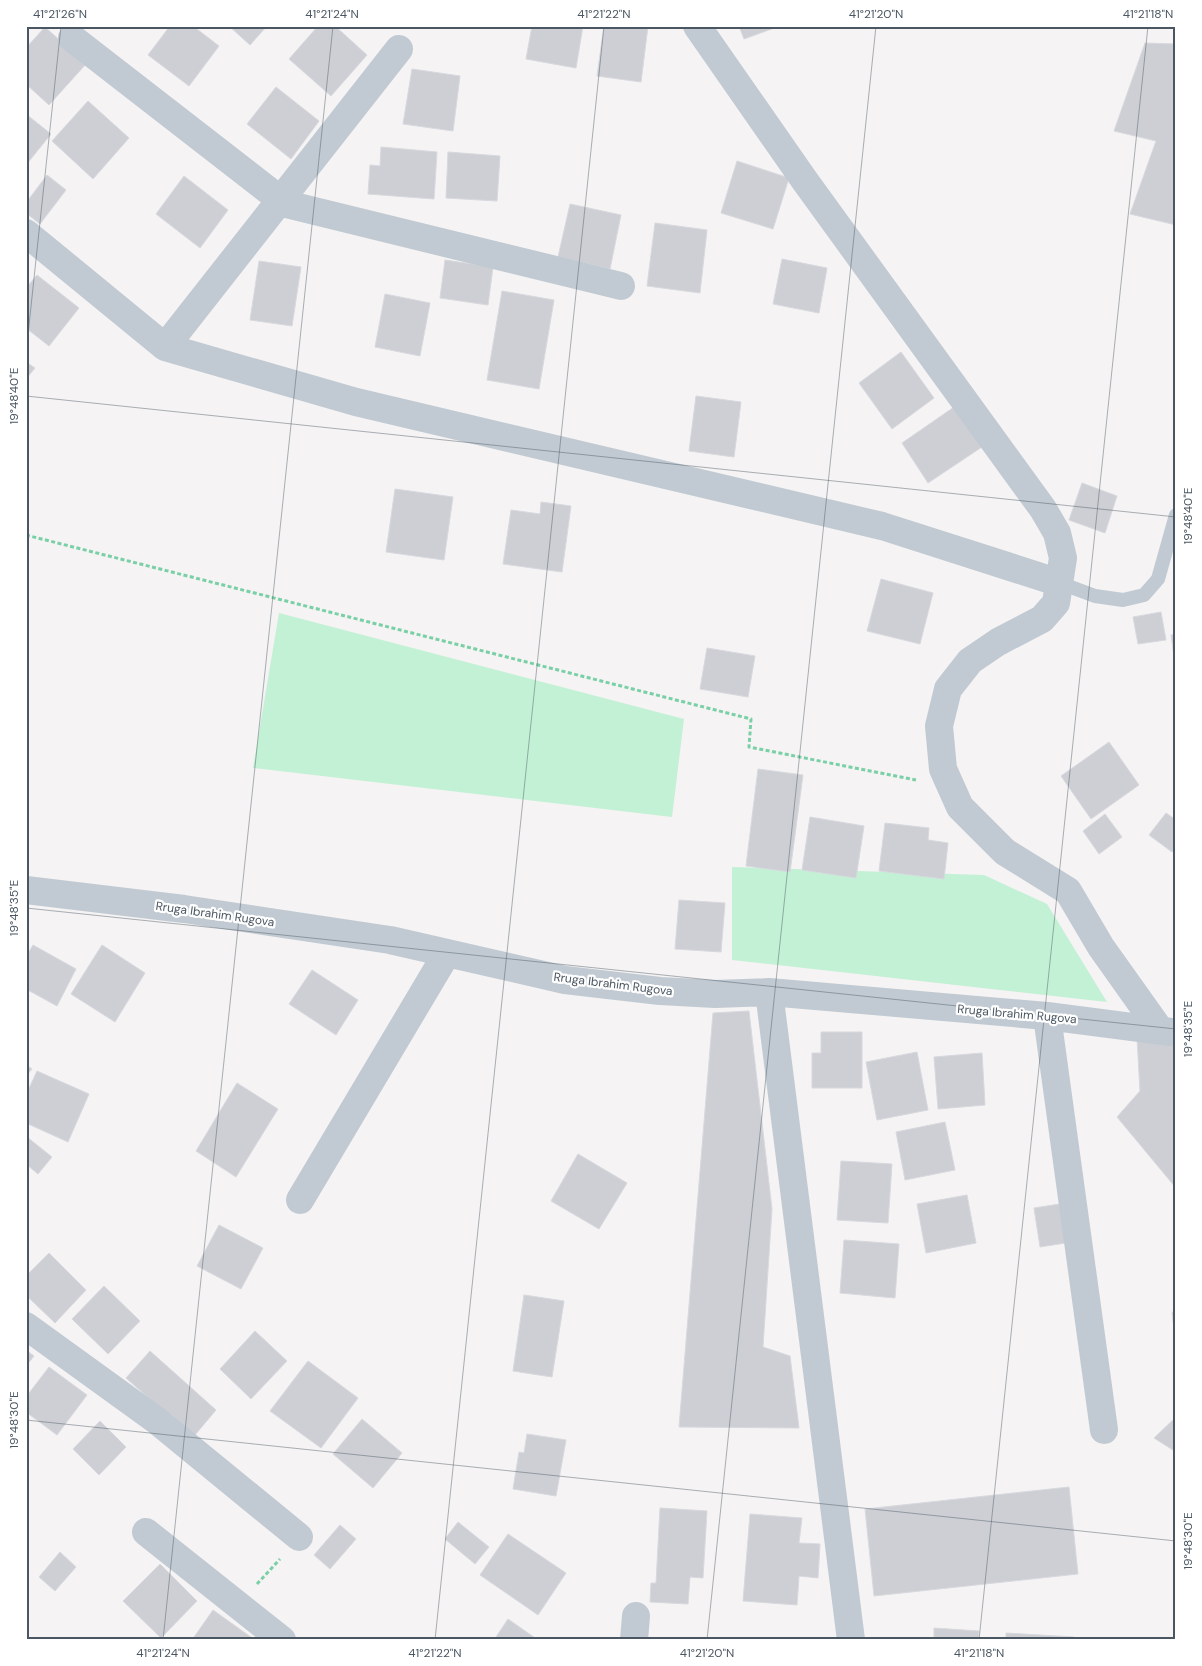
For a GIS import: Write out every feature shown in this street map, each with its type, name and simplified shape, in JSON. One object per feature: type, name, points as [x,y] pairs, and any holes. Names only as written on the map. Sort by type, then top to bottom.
[{"type":"street","points":[[697,26],[805,181],[1043,509],[1057,533],[1063,558],[1056,603],[1042,620],[998,642],[970,661],[948,689],[939,726],[943,769],[960,807],[1005,852],[1068,891],[1101,947],[1168,1032]]},
{"type":"street","points":[[72,38],[286,204],[621,286]]},
{"type":"street","points":[[164,347],[399,49]]},
{"type":"street","points":[[26,233],[164,347],[356,402],[882,526],[1060,583]]},
{"type":"street","name":"Rruga Ibrahim Rugova","points":[[26,890],[194,910],[390,940],[565,980],[660,991],[715,994],[769,992],[1047,1016],[1168,1032]]},
{"type":"street","points":[[300,1200],[447,953]]},
{"type":"street","points":[[769,992],[851,1640]]},
{"type":"street","points":[[1047,1016],[1104,1430]]},
{"type":"street","points":[[26,1326],[156,1420],[299,1537]]},
{"type":"street","points":[[146,1532],[282,1640]]},
{"type":"lane","points":[[1060,583],[1095,596],[1123,600],[1144,595],[1158,579],[1176,515]]},
{"type":"path","points":[[26,535],[751,720],[748,747],[951,787]]},
{"type":"path","points":[[238,1605],[299,1537]]},
{"type":"green space","points":[[279,613],[684,719],[672,817],[253,768]]},
{"type":"green space","points":[[732,867],[984,875],[1047,904],[1107,1002],[732,960]]},
{"type":"building","points":[[170,26],[193,26],[219,46],[189,86],[148,55]]},
{"type":"building","points":[[229,26],[267,26],[250,45]]},
{"type":"building","points":[[318,26],[335,26],[367,55],[331,96],[289,59]]},
{"type":"building","points":[[532,26],[583,26],[576,68],[526,59]]},
{"type":"building","points":[[604,26],[648,26],[641,82],[597,76]]},
{"type":"building","points":[[739,26],[780,26],[744,39]]},
{"type":"building","points":[[45,27],[86,64],[49,105],[26,84],[26,48]]},
{"type":"building","points":[[1145,43],[1176,44],[1176,225],[1130,214],[1156,141],[1114,131]]},
{"type":"building","points":[[412,69],[460,76],[453,131],[403,124]]},
{"type":"building","points":[[276,87],[319,121],[291,159],[247,124]]},
{"type":"building","points":[[88,101],[129,138],[93,179],[52,141]]},
{"type":"building","points":[[26,114],[51,134],[26,165]]},
{"type":"building","points":[[381,147],[437,152],[434,199],[368,194],[370,165],[380,166]]},
{"type":"building","points":[[448,152],[500,156],[497,201],[446,198]]},
{"type":"building","points":[[737,161],[789,178],[773,229],[721,213]]},
{"type":"building","points":[[47,175],[66,190],[40,224],[26,213],[26,203]]},
{"type":"building","points":[[184,176],[228,210],[200,248],[156,214]]},
{"type":"building","points":[[570,204],[621,215],[610,269],[558,257]]},
{"type":"building","points":[[655,223],[707,230],[700,293],[647,286]]},
{"type":"building","points":[[782,259],[827,268],[819,313],[773,304]]},
{"type":"building","points":[[445,260],[493,267],[488,305],[440,298]]},
{"type":"building","points":[[259,261],[301,267],[292,326],[250,320]]},
{"type":"building","points":[[37,275],[79,308],[49,346],[26,328],[26,288]]},
{"type":"building","points":[[502,291],[554,300],[539,389],[487,380]]},
{"type":"building","points":[[385,294],[430,303],[420,356],[375,347]]},
{"type":"building","points":[[901,352],[934,398],[892,429],[859,383]]},
{"type":"building","points":[[26,362],[35,368],[26,379]]},
{"type":"building","points":[[696,396],[741,402],[734,457],[689,451]]},
{"type":"building","points":[[957,405],[985,445],[928,483],[902,443]]},
{"type":"building","points":[[1082,483],[1117,496],[1105,533],[1069,520]]},
{"type":"building","points":[[395,489],[453,497],[444,560],[386,552]]},
{"type":"building","points":[[541,502],[571,506],[562,572],[503,564],[511,510],[540,514]]},
{"type":"building","points":[[881,579],[933,593],[920,644],[867,631]]},
{"type":"building","points":[[1161,612],[1166,640],[1138,644],[1133,617]]},
{"type":"building","points":[[1176,634],[1176,663],[1175,663],[1171,635]]},
{"type":"building","points":[[707,648],[755,656],[748,697],[700,689]]},
{"type":"building","points":[[1109,742],[1139,785],[1091,819],[1061,776]]},
{"type":"building","points":[[758,769],[803,775],[790,872],[746,866]]},
{"type":"building","points":[[1166,813],[1176,820],[1176,847],[1172,852],[1149,835]]},
{"type":"building","points":[[1105,814],[1122,837],[1099,854],[1083,831]]},
{"type":"building","points":[[810,817],[864,826],[856,878],[802,870]]},
{"type":"building","points":[[885,823],[929,828],[928,840],[948,843],[944,879],[879,871]]},
{"type":"building","points":[[679,900],[725,903],[721,952],[675,949]]},
{"type":"building","points":[[33,945],[76,969],[57,1006],[26,989],[26,957]]},
{"type":"building","points":[[102,945],[145,973],[115,1022],[71,994]]},
{"type":"building","points":[[312,970],[358,1000],[336,1035],[289,1004]]},
{"type":"building","points":[[749,1011],[772,1209],[763,1347],[790,1356],[799,1428],[679,1427],[713,1013]]},
{"type":"building","points":[[821,1032],[862,1032],[862,1088],[812,1088],[812,1053],[821,1053]]},
{"type":"building","points":[[1137,1038],[1176,1045],[1176,1188],[1117,1117],[1140,1091]]},
{"type":"building","points":[[917,1052],[928,1110],[877,1120],[866,1062]]},
{"type":"building","points":[[982,1053],[985,1105],[938,1109],[934,1057]]},
{"type":"building","points":[[26,1065],[32,1069],[26,1076]]},
{"type":"building","points":[[37,1071],[89,1094],[68,1142],[26,1123],[26,1095]]},
{"type":"building","points":[[237,1083],[278,1109],[236,1177],[196,1151]]},
{"type":"building","points":[[945,1122],[955,1170],[905,1180],[896,1132]]},
{"type":"building","points":[[27,1137],[52,1157],[38,1174],[26,1164]]},
{"type":"building","points":[[578,1154],[627,1183],[599,1229],[551,1201]]},
{"type":"building","points":[[841,1161],[892,1164],[888,1223],[837,1220]]},
{"type":"building","points":[[967,1195],[976,1243],[926,1253],[917,1204]]},
{"type":"building","points":[[1066,1203],[1072,1242],[1040,1247],[1034,1208]]},
{"type":"building","points":[[219,1225],[263,1248],[241,1289],[197,1266]]},
{"type":"building","points":[[844,1240],[899,1244],[895,1298],[840,1293]]},
{"type":"building","points":[[49,1253],[86,1290],[55,1323],[26,1295],[26,1276]]},
{"type":"building","points":[[104,1286],[140,1321],[108,1354],[72,1319]]},
{"type":"building","points":[[524,1295],[564,1301],[552,1377],[513,1371]]},
{"type":"building","points":[[1176,1308],[1176,1343],[1172,1313]]},
{"type":"building","points":[[255,1331],[287,1361],[251,1399],[220,1369]]},
{"type":"building","points":[[26,1350],[34,1356],[26,1366]]},
{"type":"building","points":[[150,1351],[216,1410],[195,1435],[169,1413],[168,1415],[126,1378]]},
{"type":"building","points":[[308,1361],[358,1398],[321,1448],[270,1411]]},
{"type":"building","points":[[49,1367],[87,1395],[57,1435],[26,1412],[26,1397]]},
{"type":"building","points":[[1176,1417],[1176,1452],[1154,1438]]},
{"type":"building","points":[[362,1419],[402,1453],[373,1488],[333,1454]]},
{"type":"building","points":[[100,1421],[126,1447],[99,1475],[73,1449]]},
{"type":"building","points":[[527,1434],[566,1440],[556,1496],[513,1489],[519,1452],[524,1453]]},
{"type":"building","points":[[1069,1487],[1078,1574],[874,1596],[865,1509]]},
{"type":"building","points":[[660,1508],[707,1511],[703,1578],[690,1577],[688,1604],[650,1602],[651,1583],[656,1583]]},
{"type":"building","points":[[750,1514],[802,1518],[799,1543],[820,1544],[818,1578],[799,1576],[797,1605],[743,1601]]},
{"type":"building","points":[[458,1522],[489,1547],[475,1564],[445,1539]]},
{"type":"building","points":[[340,1525],[356,1539],[330,1569],[314,1555]]},
{"type":"building","points":[[508,1534],[566,1573],[538,1615],[480,1575]]},
{"type":"building","points":[[60,1552],[76,1567],[55,1591],[39,1577]]},
{"type":"building","points":[[160,1564],[197,1601],[161,1638],[123,1601]]},
{"type":"building","points":[[213,1610],[255,1640],[192,1640]]},
{"type":"building","points":[[508,1619],[538,1640],[494,1640]]},
{"type":"building","points":[[934,1628],[979,1631],[978,1640],[934,1640]]},
{"type":"building","points":[[1006,1633],[1074,1637],[1074,1640],[1006,1640]]}]
